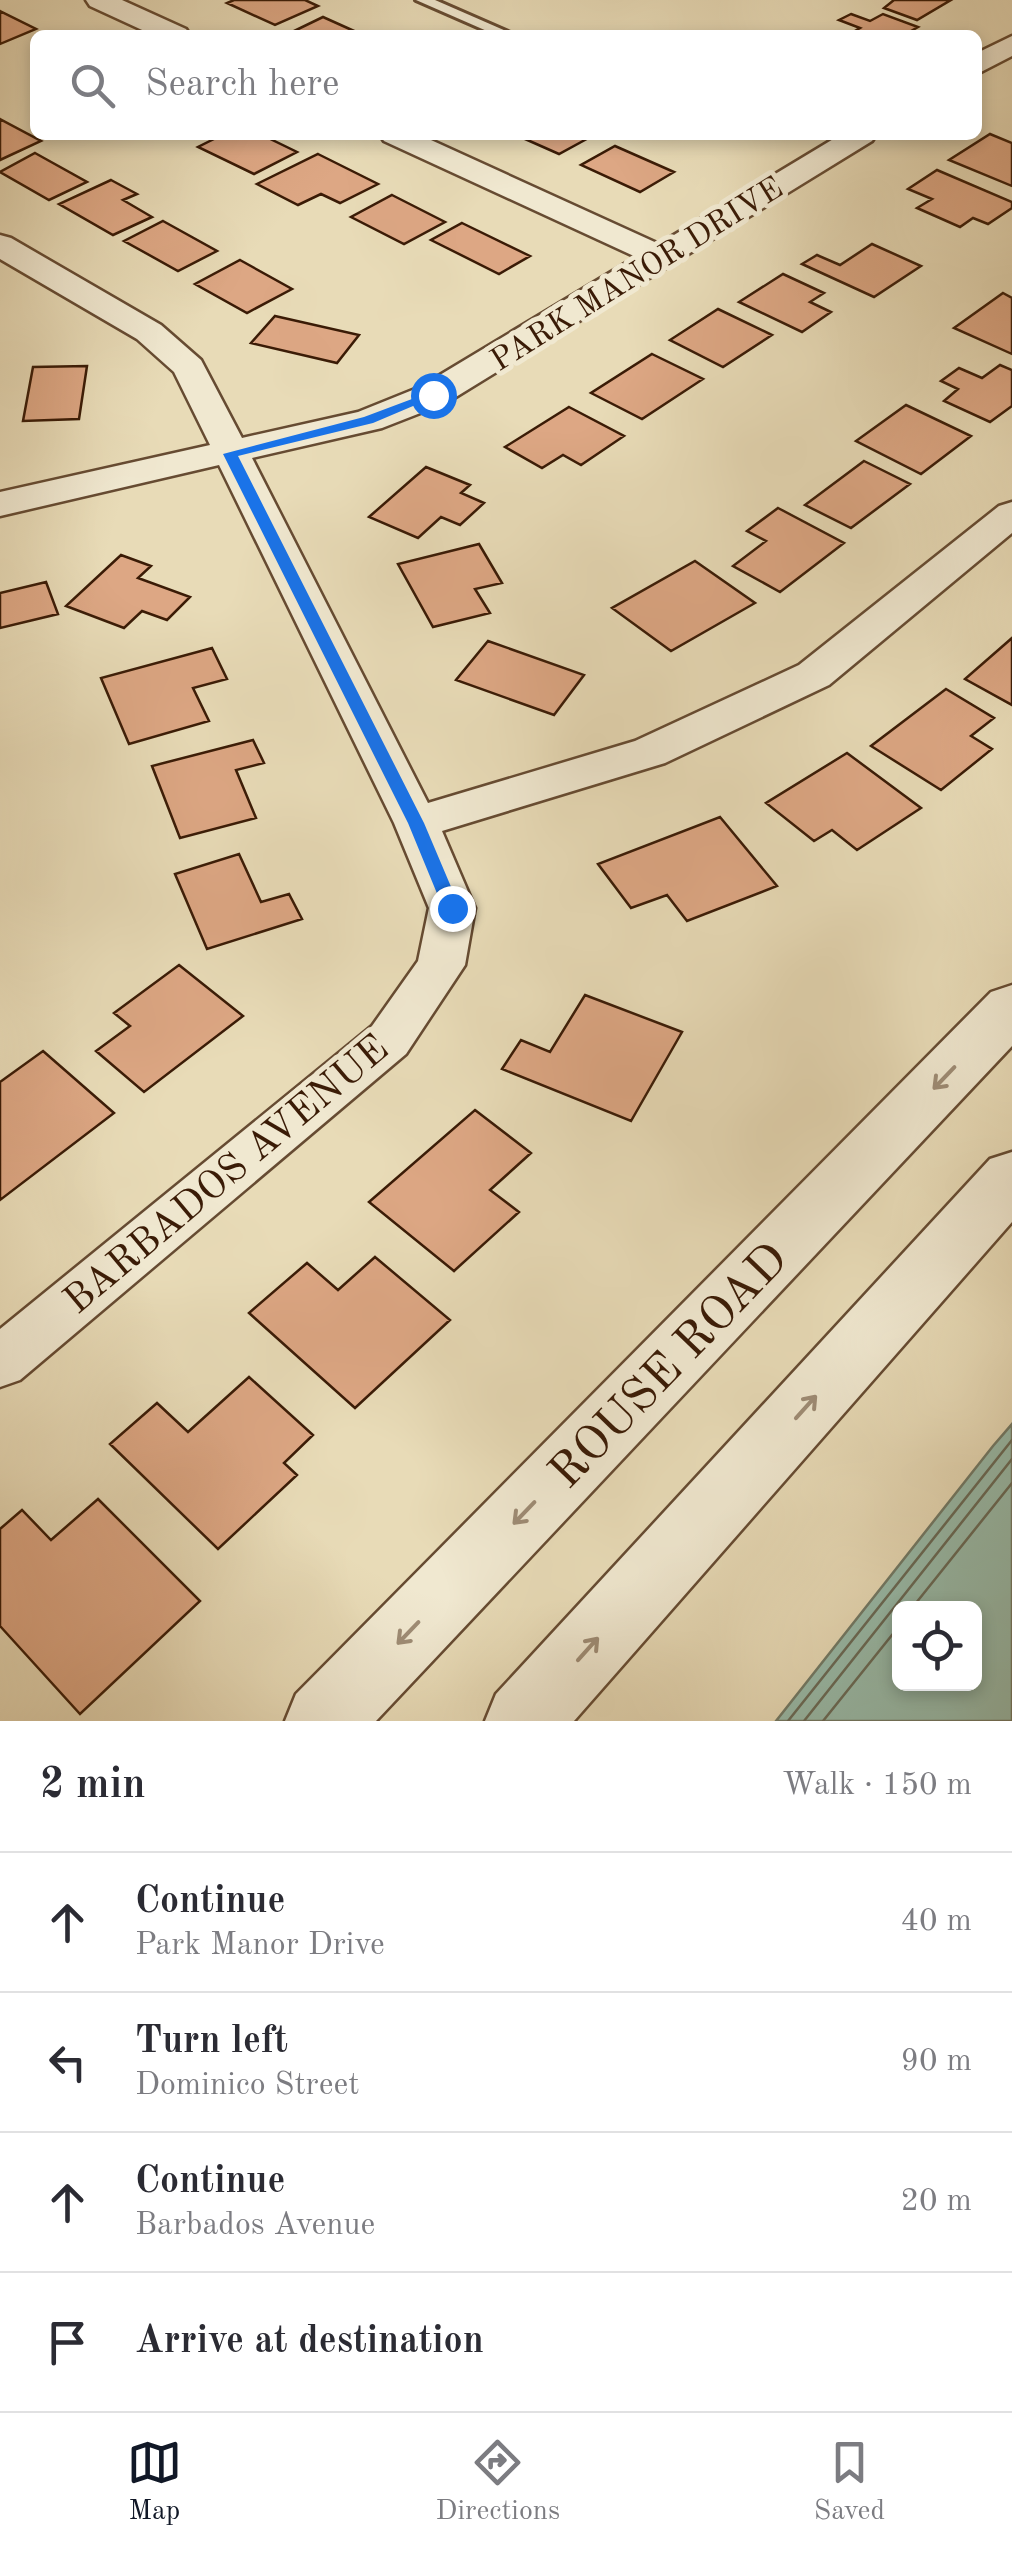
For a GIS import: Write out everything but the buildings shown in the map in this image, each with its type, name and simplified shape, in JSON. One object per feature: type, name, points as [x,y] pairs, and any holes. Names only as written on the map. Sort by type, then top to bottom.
[{"type":"street","points":[[100,0],[165,30]]},
{"type":"street","points":[[982,62],[1012,44]]},
{"type":"street","points":[[406,140],[660,256]]},
{"type":"street","name":"PARK MANOR DRIVE","points":[[0,504],[369,420],[433,395],[853,140]]},
{"type":"street","name":"BARBADOS AVENUE","points":[[0,245],[149,332],[190,367],[416,823],[452,908],[441,965],[390,1040],[0,1362]]},
{"type":"street","points":[[416,823],[650,752],[814,675],[1012,514]]},
{"type":"street","name":"ROUSE ROAD","points":[[323,1721],[1012,1008]]},
{"type":"street","points":[[522,1721],[1012,1178]]},
{"type":"lane","points":[[422,0],[496,30]]},
{"type":"water","points":[[1012,1424],[1012,1721],[776,1721],[993,1446]]},
{"type":"route","points":[[433,395],[369,420],[230,454],[416,823],[452,908]]}]
